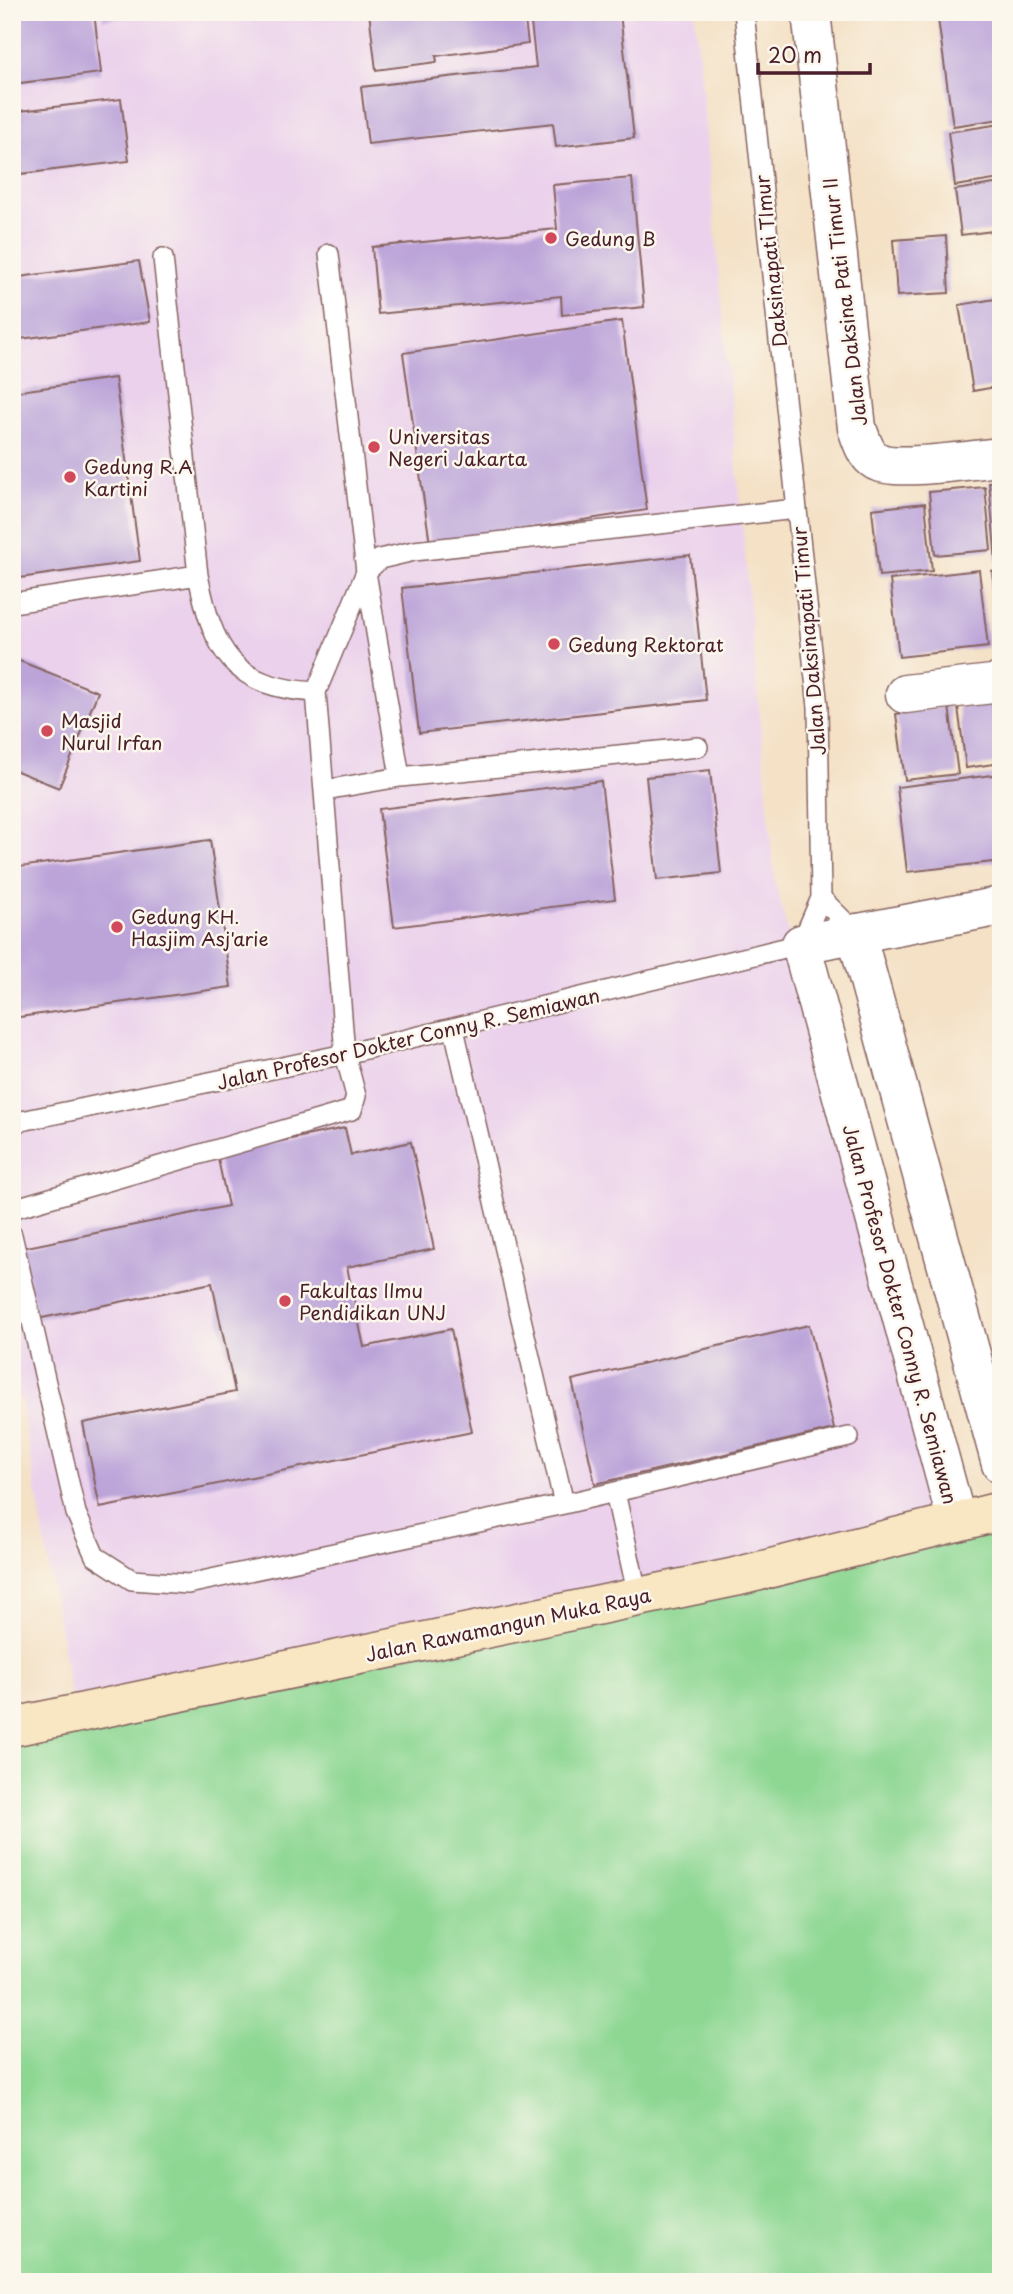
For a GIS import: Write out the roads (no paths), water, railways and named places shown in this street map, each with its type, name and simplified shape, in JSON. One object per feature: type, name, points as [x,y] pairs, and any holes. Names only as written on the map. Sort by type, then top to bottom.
[{"type":"street","name":"Jalan Daksina Pati Timur II","points":[[811,12],[857,429],[867,452],[876,461],[899,466],[1001,457]]},
{"type":"street","points":[[905,694],[1001,683]]},
{"type":"street","points":[[1001,906],[856,933],[1001,1464]]},
{"type":"street","name":"Jalan Profesor Dokter Conny R. Semiawan","points":[[856,933],[801,944],[957,1522]]},
{"type":"street","points":[[920,1384],[974,1371]]},
{"type":"street","name":"Jalan Rawamangun Muka Raya","points":[[12,1727],[638,1597],[1001,1511]]},
{"type":"lane","name":"Daksinapati TImur","points":[[744,12],[796,509]]},
{"type":"lane","points":[[329,254],[366,572],[400,777]]},
{"type":"lane","points":[[163,258],[198,575],[210,625],[227,658],[264,685],[284,691],[316,692]]},
{"type":"lane","points":[[12,1209],[352,1110],[356,1096],[345,1054],[316,692],[366,572],[380,559],[414,551],[796,509]]},
{"type":"lane","name":"Jalan Daksinapati Timur","points":[[796,509],[818,707],[821,898],[801,944]]},
{"type":"lane","points":[[12,603],[198,575]]},
{"type":"lane","points":[[324,790],[400,777],[698,747]]},
{"type":"lane","points":[[821,898],[856,933]]},
{"type":"lane","name":"Jalan Profesor Dokter Conny R. Semiawan","points":[[12,1123],[345,1054],[801,944]]},
{"type":"lane","points":[[454,1029],[564,1504]]},
{"type":"lane","points":[[12,1235],[76,1513],[95,1556],[132,1580],[188,1584],[564,1504],[849,1437]]},
{"type":"lane","points":[[615,1492],[638,1597]]},
{"type":"place","name":"Gedung B","points":[[551,238]]},
{"type":"place","name":"Universitas Negeri Jakarta","points":[[374,447]]},
{"type":"place","name":"Gedung R.A Kartini","points":[[70,477]]},
{"type":"place","name":"Gedung Rektorat","points":[[554,644]]},
{"type":"place","name":"Masjid Nurul Irfan","points":[[47,731]]},
{"type":"place","name":"Gedung KH. Hasjim Asj'arie","points":[[117,927]]},
{"type":"place","name":"Fakultas Ilmu Pendidikan UNJ","points":[[285,1301]]}]
